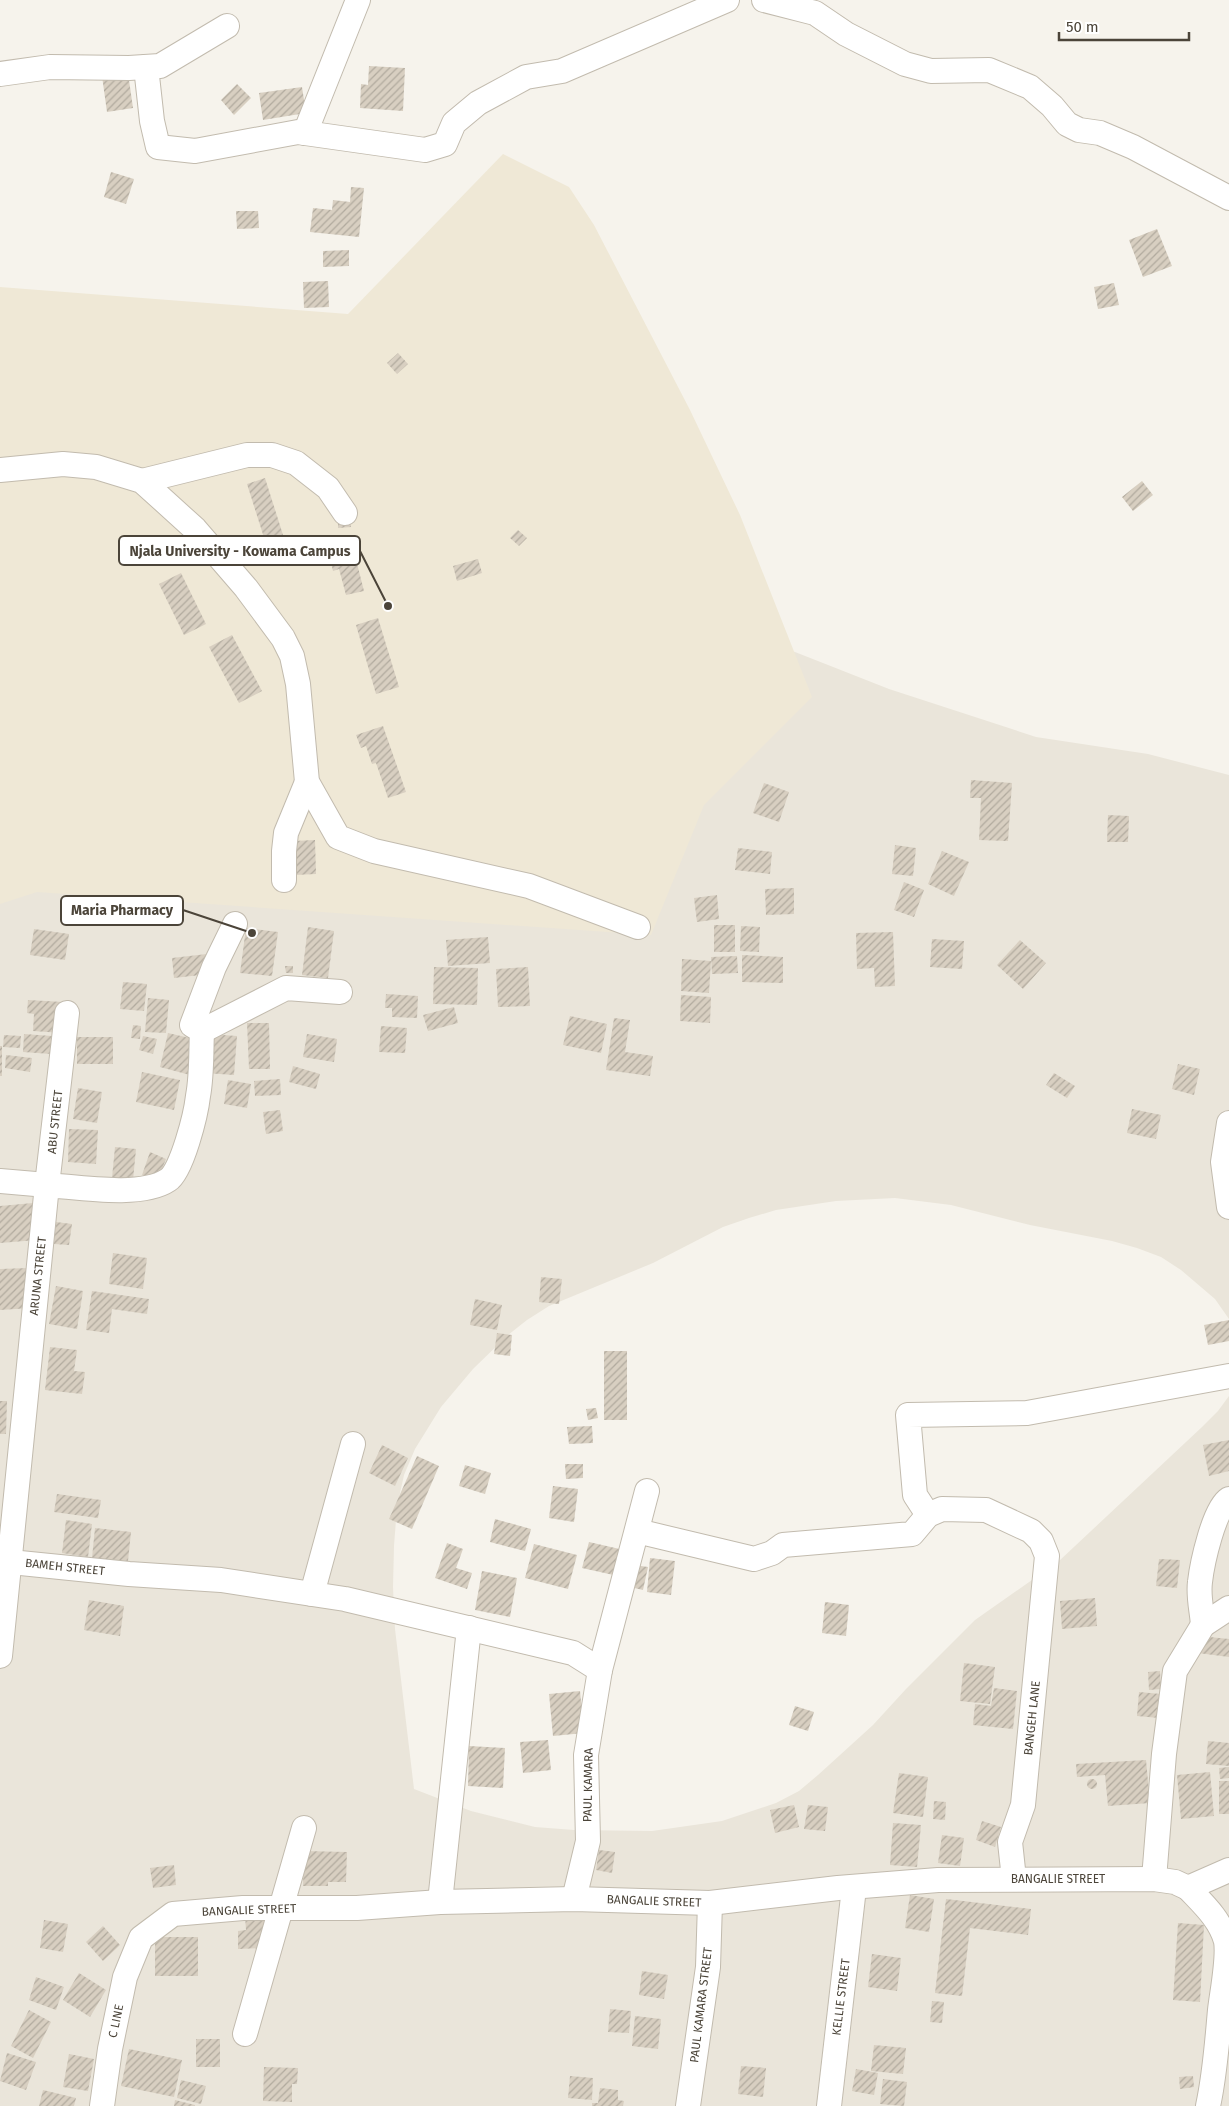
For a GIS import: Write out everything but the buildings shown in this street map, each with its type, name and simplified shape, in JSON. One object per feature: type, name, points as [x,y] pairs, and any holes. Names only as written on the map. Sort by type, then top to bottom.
[{"type":"street","points":[[305,133],[358,0]]},
{"type":"street","points":[[146,67],[152,121],[158,147],[196,150],[298,132],[425,150],[445,144],[454,123],[478,103],[526,77],[562,71],[727,0]]},
{"type":"street","points":[[764,0],[815,13],[846,34],[905,64],[931,71],[989,70],[1030,88],[1052,106],[1068,124],[1079,130],[1100,133],[1134,147],[1229,198]]},
{"type":"street","points":[[0,74],[50,67],[160,66],[227,26]]},
{"type":"street","points":[[142,481],[247,456],[272,455],[296,463],[328,488],[345,514]]},
{"type":"street","points":[[0,470],[63,464],[96,467],[142,481],[195,529],[246,588],[283,638],[292,656],[298,684],[307,782],[338,837],[374,851],[529,886],[638,927]]},
{"type":"street","points":[[284,880],[286,833],[307,782]]},
{"type":"street","points":[[0,1181],[119,1190],[145,1189],[168,1180],[182,1158],[198,1096],[197,1028],[214,967],[235,924]]},
{"type":"street","points":[[197,1028],[286,988],[340,992]]},
{"type":"street","name":"ABU STREET","points":[[47,1184],[66,1013]]},
{"type":"street","points":[[1229,1123],[1223,1162],[1229,1207]]},
{"type":"street","name":"ARUNA STREET","points":[[0,1656],[4,1561],[47,1184]]},
{"type":"street","points":[[637,1531],[754,1559],[772,1553],[783,1545],[912,1534],[928,1515],[915,1495],[908,1415],[1027,1413],[1229,1376]]},
{"type":"street","points":[[312,1594],[353,1444]]},
{"type":"street","name":"PAUL KAMARA","points":[[574,1899],[588,1841],[586,1755],[600,1670],[647,1491]]},
{"type":"street","points":[[1202,1625],[1200,1583],[1214,1522],[1223,1502],[1229,1499]]},
{"type":"street","name":"BANGEH LANE","points":[[928,1515],[942,1509],[986,1510],[1031,1531],[1041,1541],[1047,1556],[1023,1805],[1010,1842],[1014,1878]]},
{"type":"street","name":"BAMEH STREET","points":[[4,1561],[129,1574],[220,1580],[345,1599],[573,1653],[600,1670]]},
{"type":"street","points":[[1208,2106],[1215,2072],[1226,1942],[1213,1916],[1172,1883],[1164,1754],[1175,1671],[1202,1625],[1229,1608]]},
{"type":"street","points":[[440,1902],[469,1628]]},
{"type":"street","points":[[245,2034],[304,1828]]},
{"type":"street","points":[[1172,1883],[1229,1870]]},
{"type":"street","name":"BANGALIE STREET","points":[[140,1938],[173,1914],[243,1908],[357,1908],[440,1902],[574,1899],[710,1903],[938,1880],[1014,1878],[1172,1883]]},
{"type":"street","name":"KELLIE STREET","points":[[829,2106],[854,1888]]},
{"type":"street","name":"PAUL KAMARA STREET","points":[[688,2106],[708,1968],[710,1903]]},
{"type":"street","name":"C LINE","points":[[102,2106],[110,2049],[125,1977],[140,1938]]},
{"type":"shaded area","points":[[503,154],[569,187],[594,225],[690,410],[740,515],[812,697],[704,805],[651,935],[37,892],[0,904],[0,287],[348,314]]},
{"type":"shaded area","points":[[0,348],[744,637],[795,652],[889,689],[1036,737],[1148,754],[1229,775],[1229,1319],[1215,1299],[1181,1270],[1161,1257],[1112,1241],[1030,1225],[951,1205],[895,1198],[836,1201],[776,1210],[749,1218],[723,1227],[653,1263],[549,1306],[508,1335],[473,1369],[441,1407],[415,1449],[404,1475],[397,1507],[393,1587],[395,1629],[414,1789],[471,1811],[535,1827],[574,1830],[652,1831],[722,1821],[776,1803],[799,1791],[873,1725],[975,1620],[1059,1561],[1202,1427],[1218,1411],[1229,1396],[1229,2106],[0,2106]]},
{"type":"place","name":"Njala University - Kowama Campus","points":[[388,606]]},
{"type":"place","name":"Maria Pharmacy","points":[[252,933]]}]
